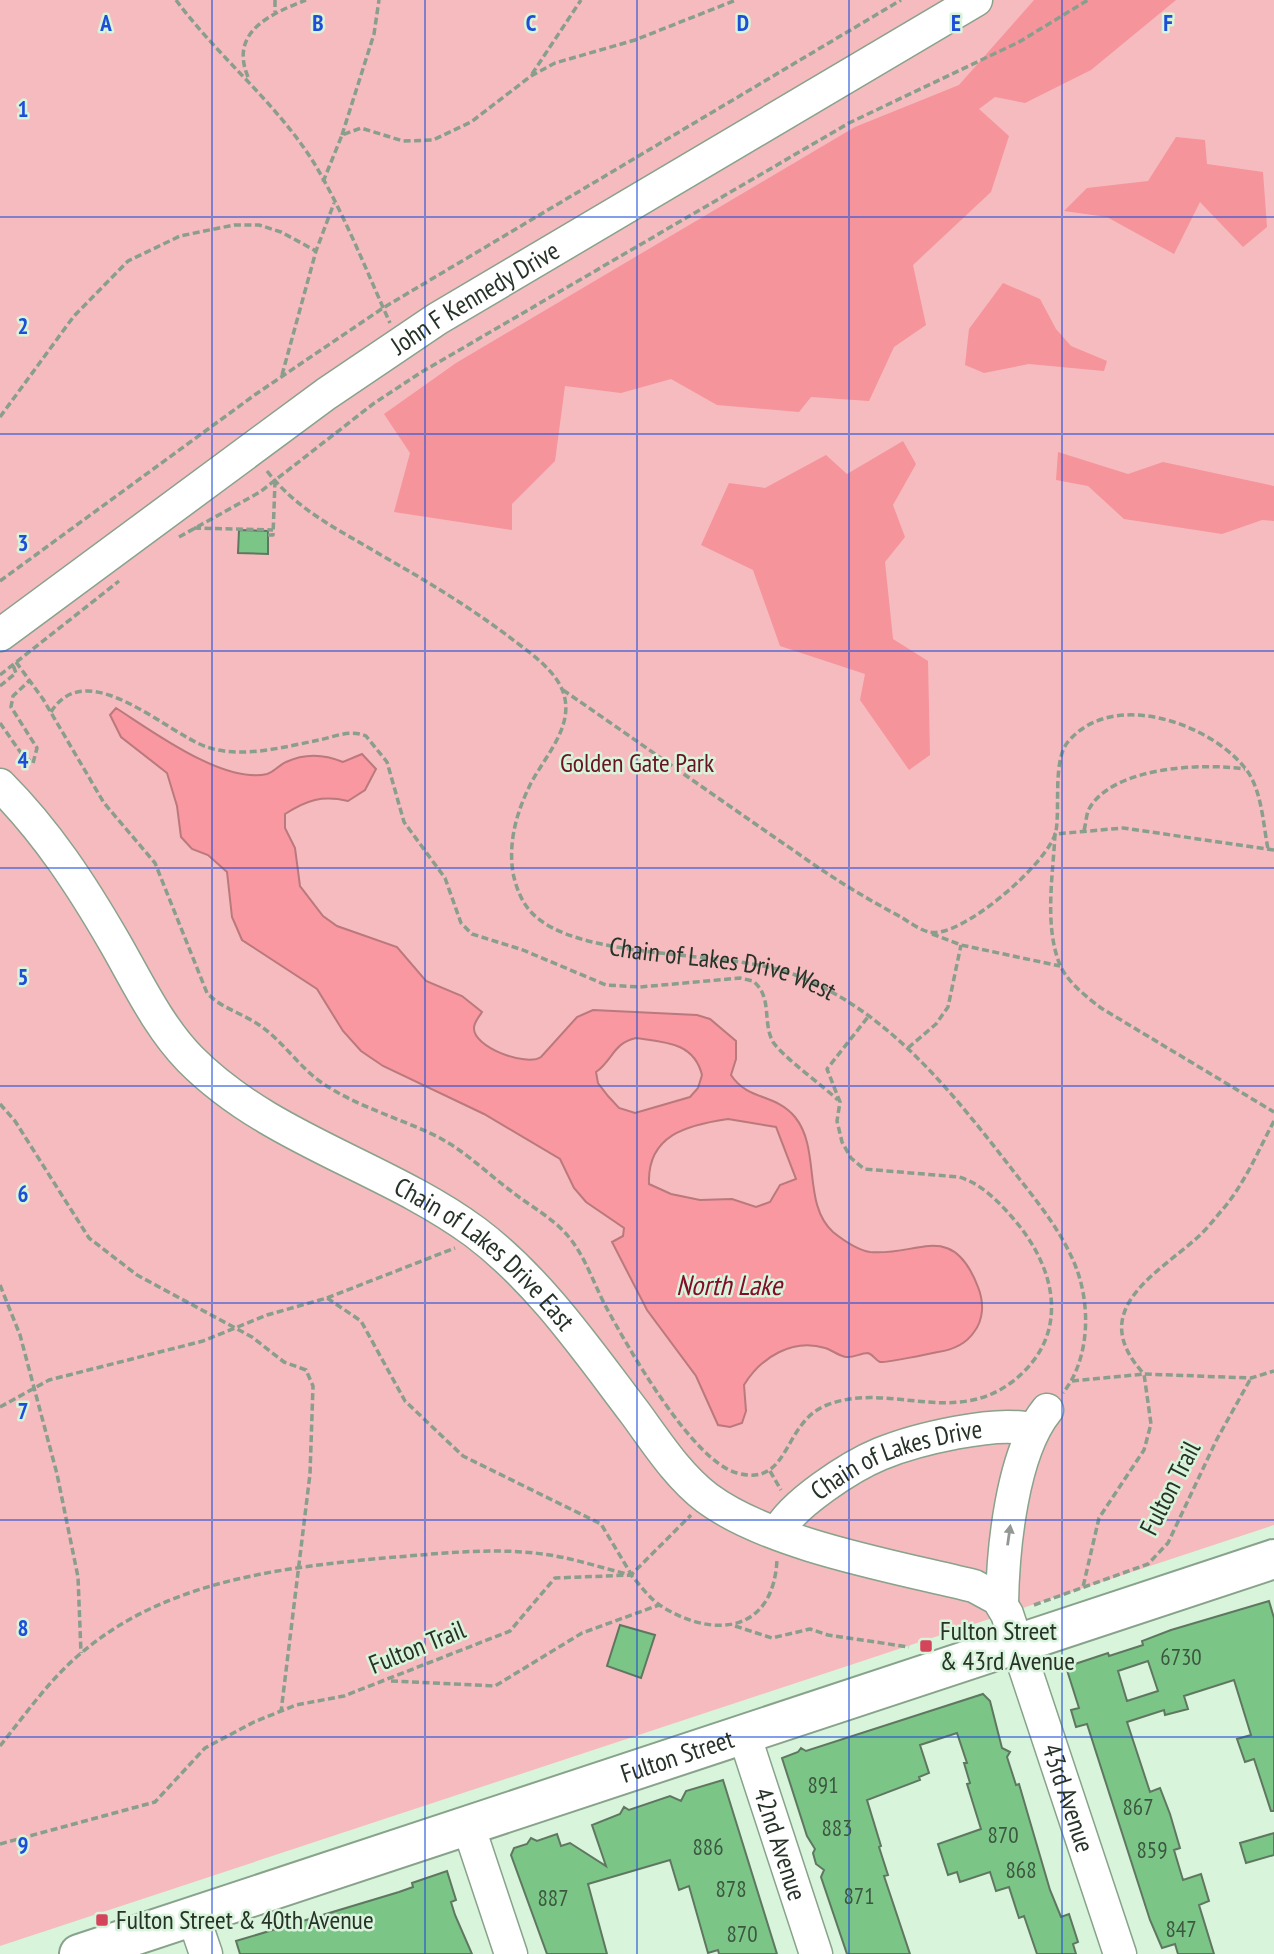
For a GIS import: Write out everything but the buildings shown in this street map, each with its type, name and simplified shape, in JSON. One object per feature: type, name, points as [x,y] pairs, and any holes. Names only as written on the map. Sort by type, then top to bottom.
[{"type":"main road","name":"Fulton Street","points":[[79,1954],[1274,1559]]},
{"type":"street","name":"John F Kennedy Drive","points":[[0,635],[326,394],[455,308],[976,0]]},
{"type":"street","name":"Chain of Lakes Drive East","points":[[0,785],[41,830],[72,872],[161,1023],[190,1059],[240,1100],[407,1189],[482,1237],[531,1283],[681,1473],[706,1497],[736,1515],[778,1532],[841,1553],[981,1589],[1002,1603]]},
{"type":"street","name":"Chain of Lakes Drive","points":[[778,1532],[793,1512],[850,1470],[878,1455],[908,1445],[1001,1425],[1040,1420]]},
{"type":"street","points":[[1017,1643],[1002,1603],[1015,1495],[1040,1420]]},
{"type":"street","name":"43rd Avenue","points":[[1017,1643],[1120,1954]]},
{"type":"street","name":"42nd Avenue","points":[[744,1734],[816,1954]]},
{"type":"street","points":[[468,1825],[510,1954]]},
{"type":"street","points":[[193,1916],[206,1954]]},
{"type":"path","points":[[176,0],[196,27],[250,82],[313,162],[383,308]]},
{"type":"path","points":[[275,0],[275,12]]},
{"type":"path","points":[[250,82],[242,61],[250,32],[275,12],[306,0]]},
{"type":"path","points":[[323,182],[342,135],[374,34],[379,0]]},
{"type":"path","points":[[531,76],[581,0]]},
{"type":"path","points":[[342,135],[361,128],[403,141],[433,140],[471,122],[531,76],[555,63],[635,40],[736,0]]},
{"type":"path","points":[[0,581],[281,376],[383,308],[901,0]]},
{"type":"path","points":[[174,540],[275,482],[373,404],[420,373],[849,123],[1019,42],[1088,0]]},
{"type":"path","points":[[281,376],[316,251],[334,203]]},
{"type":"path","points":[[0,417],[74,316],[128,261],[180,236],[234,225],[259,225],[281,232],[316,251]]},
{"type":"path","points":[[250,449],[275,482],[311,514],[440,589],[485,619],[540,662],[563,690],[855,893],[930,933],[961,945],[1061,966]]},
{"type":"path","points":[[268,535],[273,535],[275,482]]},
{"type":"path","points":[[193,528],[273,530]]},
{"type":"path","points":[[235,529],[235,535],[239,535]]},
{"type":"path","points":[[0,675],[121,580]]},
{"type":"path","points":[[15,664],[30,680],[51,712],[108,810],[155,863],[207,993],[214,1000],[268,1031],[317,1080],[349,1099],[439,1137],[560,1227],[577,1249],[630,1350],[686,1432],[705,1453],[732,1472],[751,1475],[770,1471],[781,1461],[804,1419],[839,1401],[873,1399],[938,1405],[991,1394],[1026,1369],[1048,1333],[1052,1297],[1047,1272],[1036,1247],[1005,1210],[974,1182],[959,1177],[864,1169],[851,1158],[842,1142],[837,1121],[840,1102],[827,1069],[868,1017]]},
{"type":"path","points":[[0,686],[16,673],[15,664]]},
{"type":"path","points":[[0,723],[23,756],[33,763],[37,748],[11,707],[13,696],[30,680]]},
{"type":"path","name":"Chain of Lakes Drive West","points":[[563,690],[566,701],[564,725],[532,782],[513,832],[515,883],[531,911],[558,931],[592,942],[788,972],[814,984],[868,1017],[908,1048],[945,1084],[1054,1226],[1071,1256],[1081,1286],[1085,1315],[1080,1360],[1072,1381],[1040,1420]]},
{"type":"path","points":[[51,712],[59,700],[70,693],[98,693],[135,704],[200,744],[221,750],[279,747],[351,733],[366,736],[387,762],[404,822],[446,878],[461,923],[472,934],[523,950],[606,985],[640,987],[740,978],[753,981],[766,1001],[768,1027],[775,1044],[840,1102]]},
{"type":"path","points":[[930,933],[959,927],[1028,874],[1055,834],[1123,828],[1271,849],[1256,790],[1246,769],[1216,740],[1186,725],[1148,715],[1127,715],[1094,723],[1067,743],[1060,768],[1055,834],[1052,934],[1061,966],[1081,992],[1101,1008],[1274,1112]]},
{"type":"path","points":[[1084,830],[1090,808],[1121,781],[1183,767],[1214,765],[1246,769]]},
{"type":"path","points":[[908,1048],[936,1024],[947,1007],[961,945]]},
{"type":"path","points":[[0,1104],[15,1121],[89,1238],[130,1271],[237,1329],[276,1357],[306,1370],[312,1381],[311,1461],[281,1712]]},
{"type":"path","points":[[1083,1587],[1099,1518],[1144,1450],[1151,1424],[1144,1374],[1128,1356],[1121,1338],[1123,1315],[1147,1279],[1199,1236],[1226,1206],[1274,1121]]},
{"type":"path","points":[[0,1407],[32,1387],[94,1367],[196,1343],[267,1315],[327,1298],[482,1237]]},
{"type":"path","points":[[0,1285],[20,1335],[57,1474],[78,1577],[81,1653]]},
{"type":"path","points":[[327,1298],[361,1321],[405,1401],[463,1456],[601,1524],[631,1575],[659,1605],[710,1627],[733,1625],[751,1617],[769,1598],[777,1572],[778,1532]]},
{"type":"path","points":[[1072,1381],[1144,1374],[1251,1378],[1274,1371]]},
{"type":"path","name":"Fulton Trail","points":[[1034,1605],[1148,1564],[1168,1543],[1217,1439],[1251,1378]]},
{"type":"path","points":[[631,1575],[706,1497]]},
{"type":"path","points":[[0,1746],[51,1682],[81,1653],[134,1617],[206,1586],[300,1567],[459,1551],[544,1554],[631,1575]]},
{"type":"path","name":"Fulton Trail","points":[[0,1844],[155,1802],[205,1748],[296,1705],[344,1696],[510,1631],[555,1578],[631,1575]]},
{"type":"path","points":[[388,1680],[495,1686],[582,1633],[659,1605]]},
{"type":"path","points":[[733,1625],[772,1638],[810,1629],[828,1635],[909,1647]]},
{"type":"green space","name":"Golden Gate Park","points":[[0,0],[1274,0],[1274,1525],[0,1946]]},
{"type":"shaded area","points":[[1034,0],[1176,0],[1091,70],[1025,103],[995,97],[979,109],[1009,136],[991,192],[913,265],[926,325],[894,347],[869,401],[811,397],[799,412],[717,405],[671,379],[621,393],[565,386],[555,461],[512,504],[512,530],[394,512],[410,453],[384,414],[456,363],[855,127],[959,85]]},
{"type":"shaded area","points":[[1176,137],[1205,140],[1207,164],[1263,172],[1267,227],[1243,247],[1200,202],[1174,254],[1107,217],[1064,211],[1087,188],[1148,181]]},
{"type":"shaded area","points":[[1003,283],[1040,299],[1056,329],[1071,346],[1107,361],[1104,371],[1029,364],[984,373],[965,365],[969,329]]},
{"type":"shaded area","points":[[903,441],[916,464],[893,505],[905,537],[885,562],[893,639],[928,661],[930,755],[909,770],[860,700],[865,674],[780,646],[753,570],[701,545],[729,483],[765,488],[826,455],[847,474]]},
{"type":"shaded area","points":[[1058,452],[1128,474],[1163,462],[1274,486],[1274,521],[1262,520],[1222,534],[1124,519],[1088,486],[1056,480]]},
{"type":"water","name":"North Lake","points":[[116,708],[168,742],[209,764],[249,775],[267,774],[300,757],[322,756],[343,762],[362,754],[376,769],[365,790],[348,801],[315,800],[285,814],[285,828],[295,848],[300,886],[323,916],[337,926],[397,947],[426,981],[462,996],[482,1012],[474,1026],[476,1035],[491,1048],[513,1057],[541,1057],[577,1017],[593,1010],[697,1015],[710,1019],[736,1041],[736,1059],[731,1075],[745,1089],[787,1109],[803,1130],[818,1207],[833,1232],[855,1247],[870,1252],[932,1246],[945,1247],[957,1254],[968,1266],[981,1299],[981,1316],[974,1332],[963,1343],[948,1350],[883,1362],[868,1353],[846,1357],[813,1346],[790,1348],[759,1366],[744,1385],[746,1411],[742,1423],[730,1427],[718,1425],[696,1376],[647,1310],[612,1242],[623,1236],[624,1228],[586,1202],[574,1188],[560,1159],[484,1114],[383,1066],[361,1051],[343,1031],[317,989],[242,940],[232,917],[227,872],[208,855],[192,849],[181,837],[177,806],[167,773],[121,737],[110,715]],"holes":[[[636,1038],[677,1046],[692,1056],[702,1075],[698,1088],[690,1097],[635,1113],[619,1108],[608,1096],[598,1083],[596,1072],[622,1044]],[[728,1119],[776,1127],[796,1179],[780,1185],[770,1202],[756,1207],[732,1199],[700,1200],[671,1194],[649,1184],[650,1167],[662,1143],[684,1129]]]},
{"type":"place","name":"Fulton Street & 43rd Avenue","points":[[926,1646]]},
{"type":"place","name":"Fulton Street & 40th Avenue","points":[[102,1920]]}]
